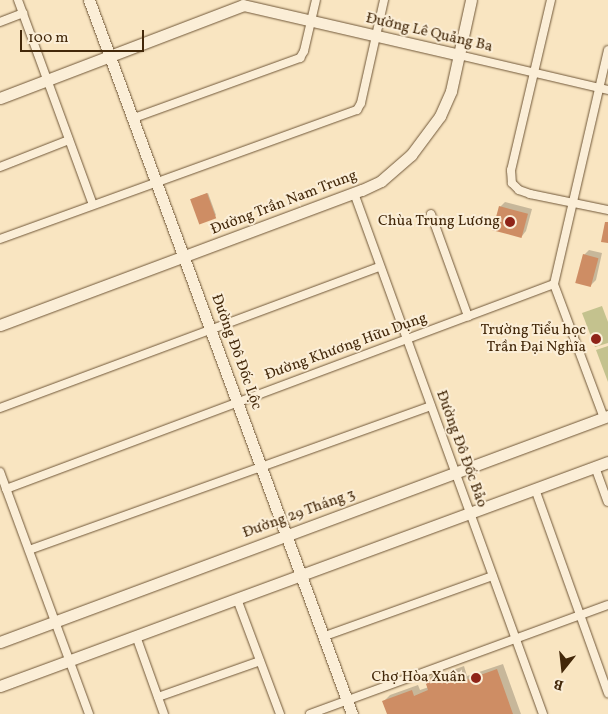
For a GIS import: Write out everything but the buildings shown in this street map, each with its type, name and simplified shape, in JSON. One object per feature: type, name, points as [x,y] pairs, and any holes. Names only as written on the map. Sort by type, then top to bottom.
[{"type":"street","points":[[18,0],[93,204]]},
{"type":"street","name":"Đường Đô Đốc Lộc","points":[[89,0],[158,180],[352,714]]},
{"type":"street","points":[[134,118],[294,62],[304,52],[316,0]]},
{"type":"street","points":[[0,239],[158,180],[357,110],[361,103],[384,0]]},
{"type":"street","name":"Đường Trần Nam Trung","points":[[0,324],[354,193],[381,181],[412,155],[440,116],[451,92],[471,0]]},
{"type":"street","points":[[551,0],[510,177],[515,188],[530,194],[608,210]]},
{"type":"street","points":[[0,98],[244,3]]},
{"type":"street","name":"Đường Lê Quảng Ba","points":[[244,3],[311,21],[608,90]]},
{"type":"street","points":[[0,22],[23,13]]},
{"type":"street","points":[[606,417],[554,284],[608,50]]},
{"type":"street","points":[[0,167],[69,140]]},
{"type":"street","name":"Đường Đô Đốc Bảo","points":[[354,193],[543,714]]},
{"type":"street","points":[[431,214],[468,316]]},
{"type":"street","points":[[0,408],[380,267]]},
{"type":"street","name":"Đường Khương Hữu Dụng","points":[[6,489],[554,284]]},
{"type":"street","points":[[28,550],[261,465],[431,406]]},
{"type":"street","name":"Đường 29 Tháng 3","points":[[0,642],[606,417]]},
{"type":"street","points":[[0,686],[608,462]]},
{"type":"street","points":[[596,467],[608,502]]},
{"type":"street","points":[[0,472],[89,714]]},
{"type":"street","points":[[535,489],[608,693]]},
{"type":"street","points":[[325,636],[493,576]]},
{"type":"street","points":[[237,599],[280,714]]},
{"type":"street","points":[[310,714],[580,616],[608,604]]},
{"type":"street","points":[[136,636],[164,714]]},
{"type":"street","points":[[158,698],[260,661]]},
{"type":"shaded area","points":[[602,306],[608,322],[608,343],[595,347],[582,313]]},
{"type":"shaded area","points":[[608,346],[608,382],[596,350]]},
{"type":"place","name":"Chùa Trung Lương","points":[[510,222]]},
{"type":"place","name":"Trường Tiểu học Trần Đại Nghĩa","points":[[596,339]]},
{"type":"place","name":"Chợ Hòa Xuân","points":[[476,678]]}]
